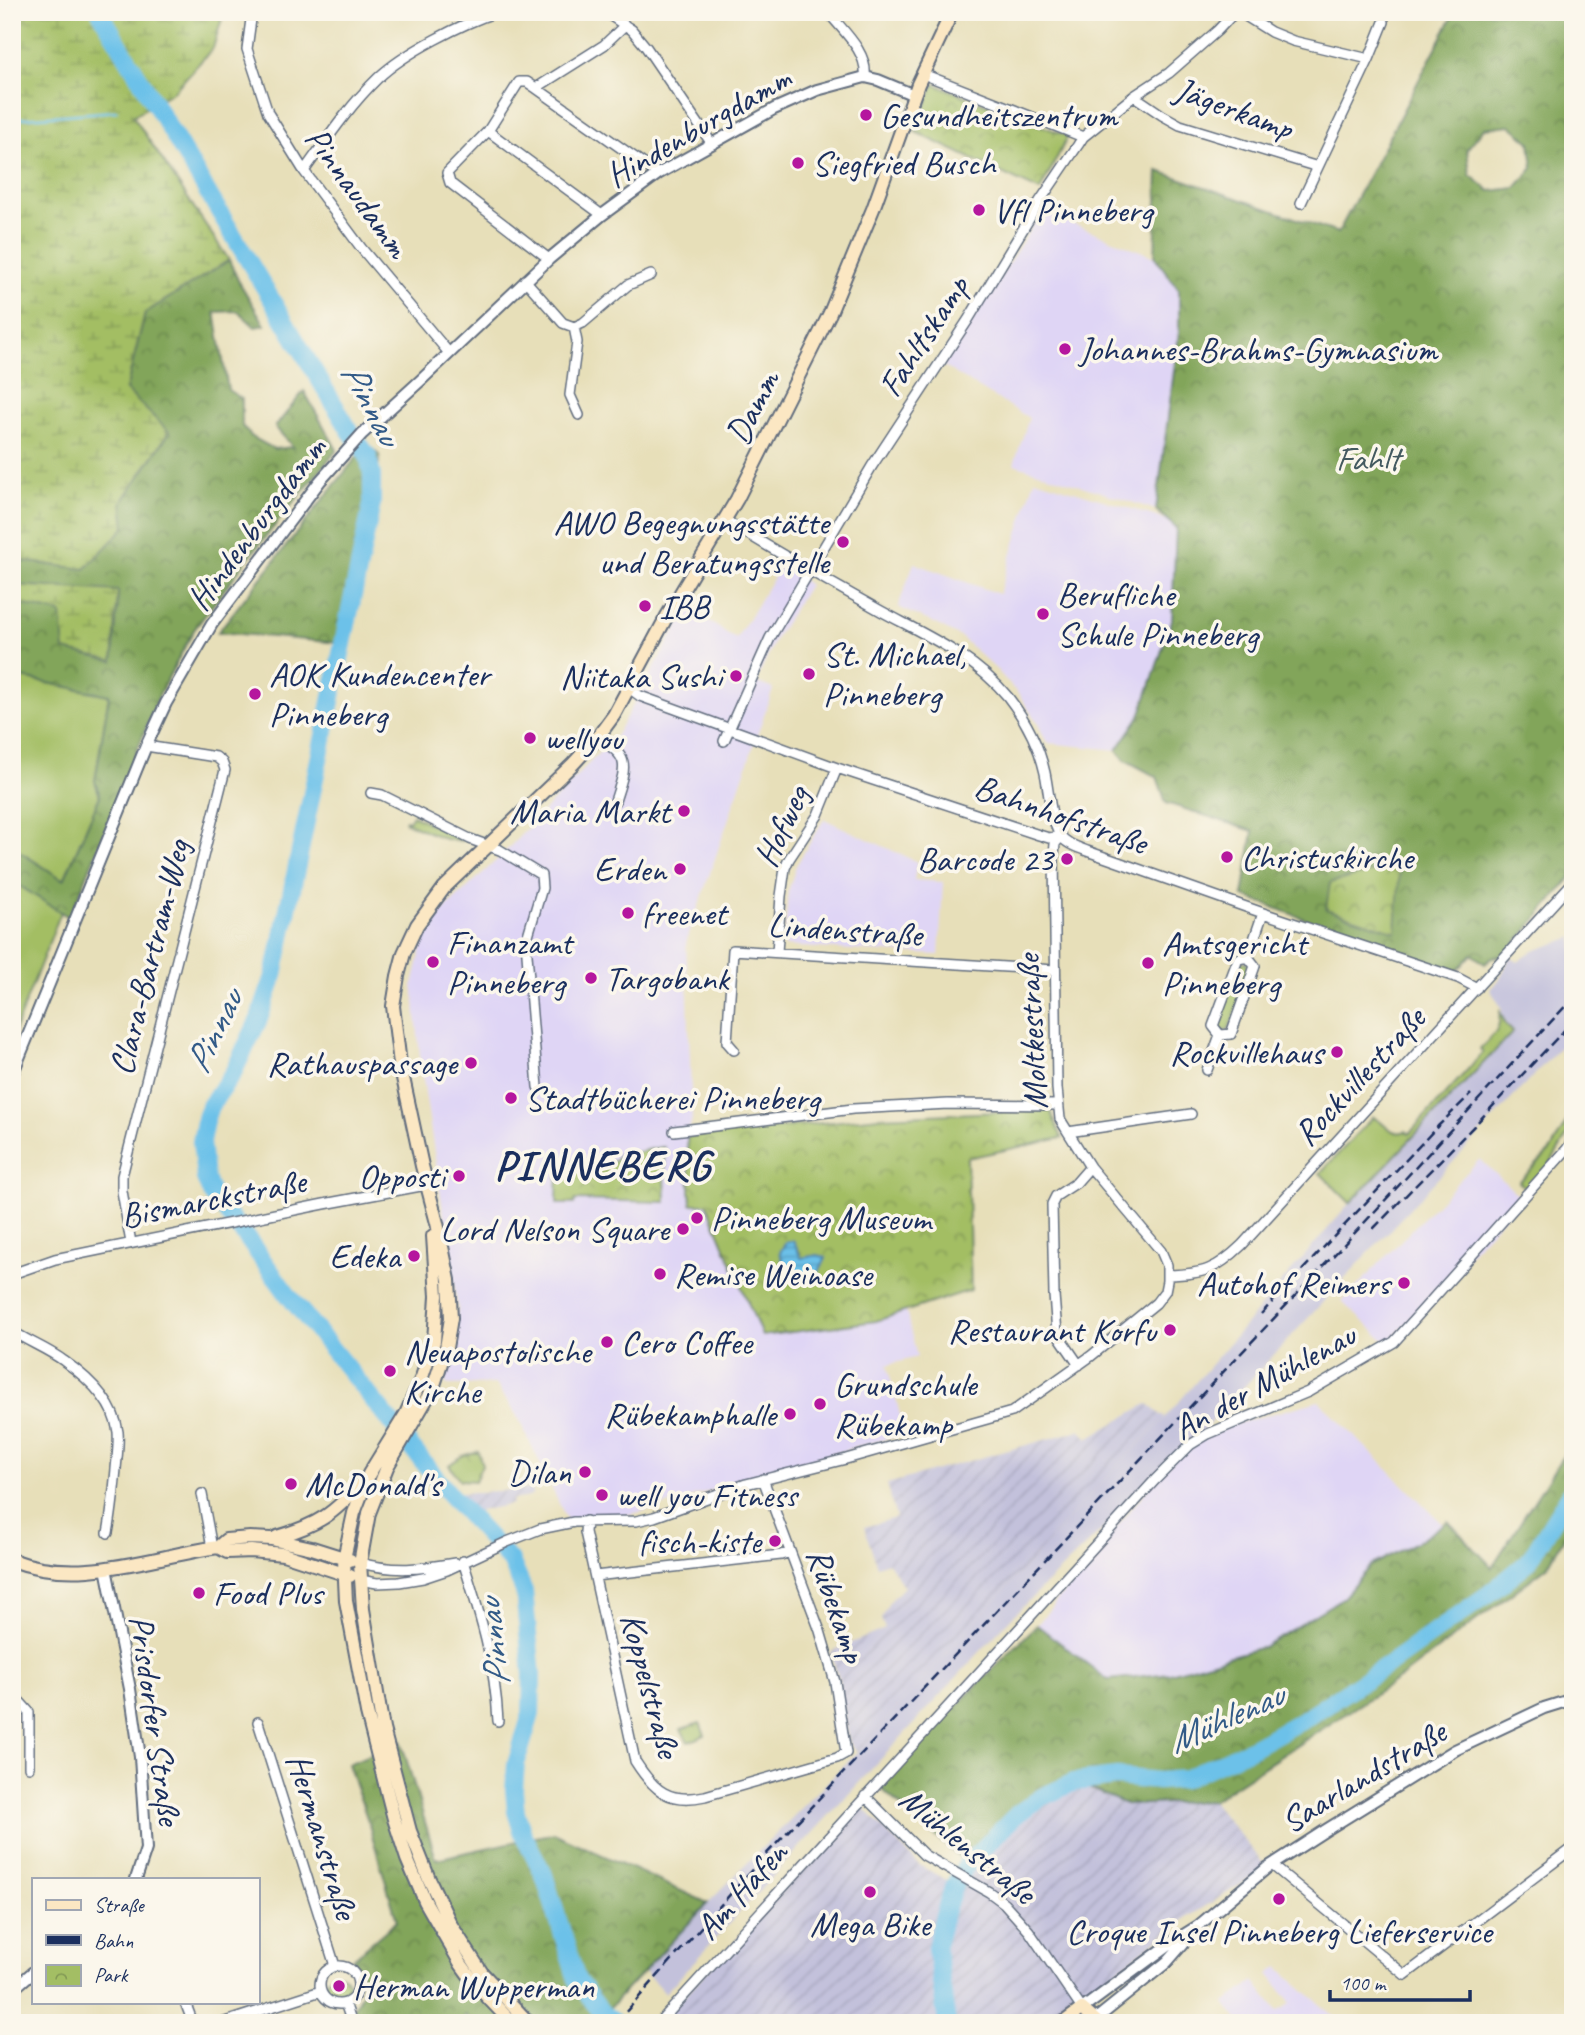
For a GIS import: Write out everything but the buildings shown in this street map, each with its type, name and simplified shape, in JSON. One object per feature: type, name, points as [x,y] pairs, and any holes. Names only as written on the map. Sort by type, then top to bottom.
[{"type":"main road","name":"Damm","points":[[430,1203],[395,1030],[393,1006],[408,942],[423,915],[444,888],[573,764],[614,715],[667,616],[725,520],[830,313],[873,209],[914,95],[952,12]]},
{"type":"main road","points":[[410,1418],[434,1341],[437,1312],[430,1203]]},
{"type":"main road","points":[[271,1539],[298,1531],[321,1520],[342,1504],[391,1449],[433,1388],[449,1333],[451,1307],[449,1280],[430,1203]]},
{"type":"main road","points":[[436,1269],[443,1271],[449,1280]]},
{"type":"main road","points":[[429,1359],[432,1373],[438,1377]]},
{"type":"main road","points":[[391,1449],[365,1529],[360,1580],[377,1730],[397,1829],[425,1901],[447,1942],[476,1985],[512,2023]]},
{"type":"main road","points":[[369,1474],[354,1513],[344,1559],[344,1574],[355,1654],[377,1730],[410,1831],[429,1880],[451,1925],[482,1973],[528,2023]]},
{"type":"main road","points":[[12,1560],[52,1571],[85,1571],[215,1548],[226,1540],[250,1538],[271,1539],[312,1548],[360,1563]]},
{"type":"main road","points":[[215,1548],[227,1552],[283,1554],[360,1580]]},
{"type":"main road","points":[[1063,2023],[1082,2009]]},
{"type":"main road","name":"Mühlenstraße","points":[[1082,2009],[1093,2022]]},
{"type":"street","name":"Pinnaudamm","points":[[252,12],[247,49],[268,113],[304,171],[362,249],[449,353]]},
{"type":"street","points":[[304,171],[356,102],[388,69],[431,42],[497,12]]},
{"type":"street","points":[[605,12],[632,30],[646,47],[712,144]]},
{"type":"street","points":[[828,12],[865,61],[866,77],[914,95]]},
{"type":"street","points":[[1237,12],[1271,32],[1293,41],[1369,59]]},
{"type":"street","name":"Fahltskamp","points":[[724,741],[766,646],[872,466],[1083,137],[1134,96],[1169,74],[1237,12]]},
{"type":"street","name":"Jägerkamp","points":[[1301,203],[1384,22]]},
{"type":"street","points":[[536,88],[604,46],[625,25]]},
{"type":"street","points":[[923,74],[1083,137]]},
{"type":"street","name":"Hindenburgdamm","points":[[12,1075],[166,703],[216,618],[348,447],[525,280],[602,215],[658,174],[774,109],[817,90],[866,77]]},
{"type":"street","points":[[549,259],[450,183],[447,173],[488,131],[519,82],[527,82],[658,174]]},
{"type":"street","name":"Jägerkamp","points":[[1134,96],[1180,125],[1318,167]]},
{"type":"street","points":[[488,131],[602,215]]},
{"type":"street","points":[[525,280],[563,323],[573,327],[583,323],[628,285],[651,275]]},
{"type":"street","points":[[573,327],[577,342],[570,394],[579,415]]},
{"type":"street","points":[[725,520],[882,612],[941,643],[992,680],[1025,722],[1037,747],[1056,826],[1061,836]]},
{"type":"street","name":"Bahnhofstraße","points":[[629,688],[640,696],[837,768],[1039,835],[1049,838],[1061,836],[1080,849],[1458,978],[1477,988]]},
{"type":"street","points":[[597,738],[618,751],[622,759],[623,777],[615,801]]},
{"type":"street","name":"Clara-Bartram-Weg","points":[[131,1243],[122,1176],[225,770],[216,757],[146,746]]},
{"type":"street","name":"Hofweg","points":[[777,952],[785,868],[818,815],[837,768]]},
{"type":"street","points":[[371,793],[382,794],[500,850],[541,875],[542,888],[526,942],[538,1087]]},
{"type":"street","name":"Moltkestraße","points":[[1061,836],[1055,844],[1054,855],[1060,1119],[1090,1167],[1158,1246],[1168,1275]]},
{"type":"street","name":"Rockvillestraße","points":[[1168,1275],[1204,1272],[1232,1255],[1573,882]]},
{"type":"street","points":[[1248,957],[1263,913]]},
{"type":"street","name":"Lindenstraße","points":[[734,1050],[727,1042],[733,950],[1055,970]]},
{"type":"street","points":[[1220,1035],[1231,1034],[1255,966],[1248,957]]},
{"type":"street","points":[[1220,1035],[1213,1026],[1238,959],[1248,957]]},
{"type":"street","points":[[1208,1070],[1220,1035]]},
{"type":"street","points":[[674,1131],[853,1109],[948,1104],[1058,1105]]},
{"type":"street","points":[[1068,1132],[1191,1114]]},
{"type":"street","name":"An der Mühlenau","points":[[865,1796],[1190,1445],[1209,1434],[1308,1392],[1394,1342],[1561,1157],[1573,1139]]},
{"type":"street","points":[[1079,1365],[1057,1333],[1052,1204],[1056,1196],[1076,1183],[1090,1167]]},
{"type":"street","name":"Bismarckstraße","points":[[12,1274],[55,1259],[426,1185]]},
{"type":"street","points":[[360,1580],[377,1583],[423,1578],[540,1529],[586,1521],[636,1521],[654,1517],[762,1479],[1012,1412],[1079,1365],[1156,1303],[1165,1291],[1168,1275]]},
{"type":"street","points":[[12,1331],[66,1362],[87,1380],[111,1411],[118,1430],[118,1442],[113,1508],[108,1533]]},
{"type":"street","name":"Rübekamp","points":[[762,1479],[820,1631],[839,1704],[846,1753]]},
{"type":"street","points":[[202,1494],[215,1548]]},
{"type":"street","name":"Koppelstraße","points":[[586,1521],[585,1532],[635,1761],[655,1787],[666,1795],[689,1799],[837,1758],[846,1753]]},
{"type":"street","points":[[595,1576],[790,1552]]},
{"type":"street","points":[[360,1563],[397,1570],[463,1561]]},
{"type":"street","points":[[463,1561],[493,1664],[498,1721]]},
{"type":"street","name":"Prisdorfer Straße","points":[[106,1568],[130,1689],[140,1758],[146,1849],[140,1878]]},
{"type":"street","name":"Saarlandstraße","points":[[1082,2009],[1198,1926],[1272,1865],[1455,1750],[1544,1708],[1573,1699]]},
{"type":"street","points":[[12,1700],[20,1702],[29,1712],[29,1767]]},
{"type":"street","name":"Hermanstraße","points":[[258,1722],[335,1966]]},
{"type":"street","name":"Mühlenstraße","points":[[865,1796],[924,1855],[1004,1903],[1016,1915],[1082,2009]]},
{"type":"street","name":"Am Hafen","points":[[659,2023],[865,1796]]},
{"type":"street","points":[[1272,1865],[1405,1975],[1573,1848]]},
{"type":"street","name":"Saarlandstraße","points":[[1093,2022],[1167,1962],[1198,1926]]},
{"type":"street","name":"Hermanstraße","points":[[321,1991],[321,1979],[329,1969],[335,1966],[350,1969],[358,1983],[355,1995],[345,2003]]},
{"type":"street","points":[[12,1990],[32,1973]]},
{"type":"street","points":[[222,2023],[321,1991],[328,2001],[345,2003],[352,2023]]},
{"type":"street","points":[[187,2004],[193,2023]]},
{"type":"shaded area","name":"Johannes-Brahms-Gymnasium","points":[[1042,211],[1155,257],[1179,290],[1179,332],[1156,510],[1014,464],[1029,418],[943,366]]},
{"type":"shaded area","name":"Berufliche Schule Pinneberg","points":[[1035,479],[1167,520],[1176,527],[1172,620],[1140,716],[1117,750],[1047,743],[1020,696],[997,670],[962,638],[898,607],[914,563],[999,594]]},
{"type":"shaded area","points":[[782,564],[809,585],[777,636],[756,682],[773,689],[686,943],[692,1119],[687,1137],[691,1204],[707,1204],[762,1335],[876,1321],[906,1311],[917,1357],[887,1365],[905,1434],[768,1471],[674,1503],[632,1514],[567,1520],[519,1419],[496,1384],[445,1385],[458,1309],[421,1066],[413,984],[427,926],[501,856],[616,735],[688,608],[736,639]]},
{"type":"shaded area","points":[[824,819],[917,862],[914,880],[943,882],[939,955],[784,946],[788,892],[796,866]]},
{"type":"shaded area","points":[[1573,937],[1573,1033],[1190,1445],[1015,1614],[665,1993],[644,1971],[857,1752],[1116,1467],[1165,1418],[1350,1203],[1513,1032],[1503,1018],[1501,1007],[1490,989],[1500,979],[1510,957],[1518,962],[1531,952]]},
{"type":"shaded area","points":[[1480,1159],[1521,1198],[1390,1341],[1386,1342],[1342,1302]]},
{"type":"shaded area","points":[[1319,1401],[1446,1527],[1370,1566],[1344,1597],[1263,1647],[1170,1673],[1108,1680],[1037,1625],[1155,1480],[1190,1445],[1231,1425]]},
{"type":"shaded area","points":[[1147,1404],[1165,1418],[1116,1467],[857,1752],[849,1742],[838,1676],[830,1652],[885,1629],[881,1619],[889,1602],[904,1587],[888,1562],[877,1566],[864,1527],[896,1518],[887,1484],[1080,1430],[1088,1438]]},
{"type":"shaded area","points":[[532,1489],[533,1493],[529,1497],[512,1500],[512,1504],[475,1512],[460,1493]]},
{"type":"shaded area","points":[[1074,1782],[1128,1805],[1212,1801],[1267,1868],[1185,1919],[1088,1992],[1036,2023],[659,2023],[861,1805],[919,1865],[963,1889],[974,1868],[1024,1814]]},
{"type":"shaded area","points":[[1278,1967],[1341,2023],[1241,2023],[1225,2003],[1254,1981],[1278,2012],[1291,2003],[1269,1974]]},
{"type":"green space","points":[[12,12],[224,12],[213,48],[174,91],[133,116],[229,260],[145,313],[126,390],[169,432],[122,502],[125,527],[85,569],[12,560]]},
{"type":"green space","name":"Fahlt","points":[[1455,12],[1573,12],[1573,875],[1507,954],[1492,958],[1485,964],[1472,954],[1454,974],[1243,896],[1253,831],[1166,803],[1157,777],[1125,760],[1117,750],[1140,716],[1172,620],[1176,528],[1156,510],[1179,332],[1179,290],[1155,257],[1158,171],[1338,233]],"holes":[[[1510,125],[1530,142],[1533,168],[1516,188],[1490,191],[1470,175],[1467,149],[1484,128]]]},
{"type":"green space","points":[[934,84],[1068,136],[1040,191],[915,132]]},
{"type":"green space","points":[[229,260],[265,325],[255,327],[238,311],[215,312],[228,390],[242,399],[242,426],[252,437],[274,449],[293,447],[275,427],[304,391],[337,450],[249,557],[194,630],[160,693],[70,918],[12,881],[12,847],[64,880],[100,796],[95,781],[109,695],[12,676],[12,602],[61,613],[113,661],[118,592],[12,585],[12,560],[85,569],[122,502],[169,433],[126,390],[145,313]]},
{"type":"green space","points":[[367,444],[380,456],[338,643],[218,632]]},
{"type":"green space","points":[[12,585],[118,591],[113,661],[64,650],[61,613],[12,602]]},
{"type":"green space","points":[[12,676],[109,695],[95,781],[100,796],[64,880],[12,847]]},
{"type":"green space","points":[[413,815],[463,841],[445,839],[405,822]]},
{"type":"green space","points":[[1400,864],[1396,932],[1326,909],[1330,883]]},
{"type":"green space","points":[[12,881],[61,912],[12,1037]]},
{"type":"green space","points":[[1241,962],[1246,962],[1251,969],[1229,1029],[1221,1032],[1217,1024]]},
{"type":"green space","points":[[1500,1012],[1513,1032],[1350,1203],[1320,1173],[1373,1117],[1392,1131],[1406,1131],[1409,1134],[1483,1053],[1480,1049],[1496,1032]]},
{"type":"green space","points":[[1573,1108],[1573,1126],[1549,1166],[1528,1190],[1519,1182],[1551,1150]]},
{"type":"green space","points":[[1050,1110],[1062,1138],[967,1158],[971,1290],[876,1321],[762,1336],[707,1204],[691,1204],[687,1137],[879,1117]]},
{"type":"green space","points":[[664,1147],[666,1202],[575,1200],[574,1204],[557,1204],[558,1161],[614,1161],[619,1154]]},
{"type":"green space","points":[[1573,1440],[1573,1522],[1547,1567],[1400,1678],[1212,1801],[1128,1805],[1074,1782],[1024,1814],[967,1864],[877,1785],[1037,1625],[1108,1680],[1170,1673],[1263,1647],[1344,1597],[1370,1566],[1421,1540],[1448,1521],[1492,1567]]},
{"type":"green space","points":[[478,1451],[482,1465],[475,1481],[460,1480],[449,1465],[462,1456]]},
{"type":"green space","points":[[700,1723],[705,1735],[688,1742],[681,1729]]},
{"type":"green space","points":[[401,1741],[436,1859],[554,1833],[708,1903],[595,2023],[473,2023],[466,2015],[459,2023],[405,2023],[401,2012],[370,2023],[359,2023],[354,2007],[364,1982],[352,1959],[397,1921],[348,1764]]},
{"type":"green space","points":[[337,1974],[345,1978],[349,1986],[345,1994],[337,1998],[329,1994],[325,1986],[329,1978]]},
{"type":"water","points":[[794,1241],[801,1258],[818,1255],[826,1258],[818,1273],[798,1282],[786,1273],[780,1252],[786,1242]]},
{"type":"waterway","name":"Pinnau","points":[[100,12],[350,431],[368,456],[372,475],[372,504],[274,976],[259,1019],[233,1073],[210,1106],[201,1142],[205,1178],[211,1193],[288,1295],[450,1495],[512,1563],[524,1591],[532,1675],[531,1714],[516,1764],[516,1812],[523,1834],[544,1875],[577,1980],[602,2013],[615,2023]]},
{"type":"waterway","points":[[12,119],[117,111]]},
{"type":"waterway","name":"Mühlenau","points":[[947,2023],[936,1948],[953,1888],[967,1864],[1017,1814],[1042,1797],[1074,1782],[1117,1777],[1159,1781],[1184,1779],[1254,1747],[1309,1716],[1392,1662],[1490,1593],[1528,1562],[1573,1489]]},
{"type":"railway","points":[[616,2023],[758,1863],[1351,1237],[1573,998]]},
{"type":"railway","points":[[1373,1229],[1573,1021]]},
{"type":"railway","points":[[1261,1314],[1471,1094]]},
{"type":"place","name":"Gesundheitszentrum","points":[[866,115]]},
{"type":"place","name":"Siegfried Busch","points":[[798,163]]},
{"type":"place","name":"Vfl Pinneberg","points":[[979,210]]},
{"type":"place","name":"Johannes-Brahms-Gymnasium","points":[[1065,349]]},
{"type":"place","name":"AWO Begegnungsstätte und Beratungsstelle","points":[[843,542]]},
{"type":"place","name":"IBB","points":[[645,606]]},
{"type":"place","name":"Berufliche Schule Pinneberg","points":[[1043,614]]},
{"type":"place","name":"St. Michael, Pinneberg","points":[[809,674]]},
{"type":"place","name":"Niitaka Sushi","points":[[736,676]]},
{"type":"place","name":"AOK Kundencenter Pinneberg","points":[[255,694]]},
{"type":"place","name":"wellyou","points":[[530,738]]},
{"type":"place","name":"Maria Markt","points":[[684,811]]},
{"type":"place","name":"Christuskirche","points":[[1227,857]]},
{"type":"place","name":"Barcode 23","points":[[1067,859]]},
{"type":"place","name":"Erden","points":[[680,869]]},
{"type":"place","name":"freenet","points":[[628,913]]},
{"type":"place","name":"Finanzamt Pinneberg","points":[[433,962]]},
{"type":"place","name":"Amtsgericht Pinneberg","points":[[1148,963]]},
{"type":"place","name":"Targobank","points":[[591,978]]},
{"type":"place","name":"Rockvillehaus","points":[[1337,1052]]},
{"type":"place","name":"Rathauspassage","points":[[471,1063]]},
{"type":"place","name":"Stadtbücherei Pinneberg","points":[[511,1098]]},
{"type":"place","name":"Opposti","points":[[459,1176]]},
{"type":"place","name":"Pinneberg Museum","points":[[697,1218]]},
{"type":"place","name":"Lord Nelson Square","points":[[683,1229]]},
{"type":"place","name":"Edeka","points":[[414,1256]]},
{"type":"place","name":"Remise Weinoase","points":[[660,1274]]},
{"type":"place","name":"Autohof Reimers","points":[[1404,1283]]},
{"type":"place","name":"Restaurant Korfu","points":[[1170,1330]]},
{"type":"place","name":"Cero Coffee","points":[[607,1342]]},
{"type":"place","name":"Neuapostolische Kirche","points":[[390,1371]]},
{"type":"place","name":"Grundschule Rübekamp","points":[[820,1404]]},
{"type":"place","name":"Rübekamphalle","points":[[790,1414]]},
{"type":"place","name":"Dilan","points":[[585,1472]]},
{"type":"place","name":"McDonald's","points":[[291,1484]]},
{"type":"place","name":"well you Fitness","points":[[602,1495]]},
{"type":"place","name":"fisch-kiste","points":[[775,1541]]},
{"type":"place","name":"Food Plus","points":[[199,1593]]},
{"type":"place","name":"Mega Bike","points":[[870,1892]]},
{"type":"place","name":"Croque Insel Pinneberg Lieferservice","points":[[1279,1899]]},
{"type":"place","name":"Herman Wupperman","points":[[339,1986]]},
{"type":"district","name":"PINNEBERG","points":[[603,1164]]}]
